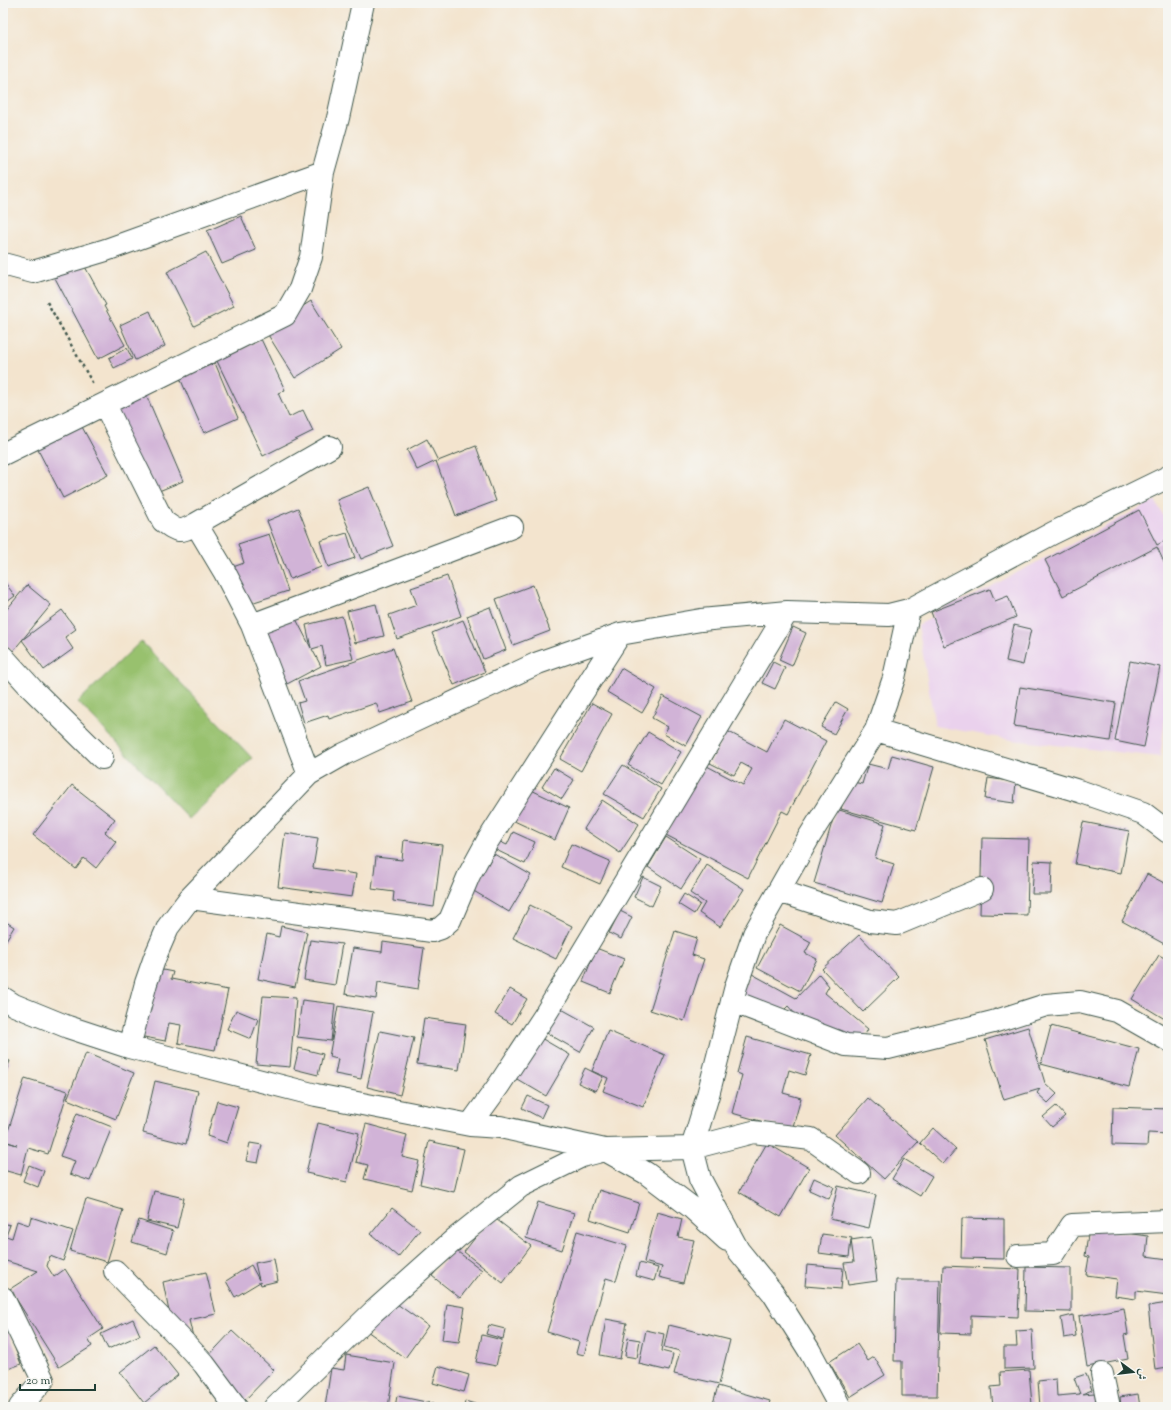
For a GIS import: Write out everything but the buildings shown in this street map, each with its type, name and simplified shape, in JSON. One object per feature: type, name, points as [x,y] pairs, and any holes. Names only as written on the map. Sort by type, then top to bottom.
[{"type":"street","points":[[3,454],[285,315],[300,289],[311,257],[323,172],[338,118],[363,3]]},
{"type":"street","points":[[3,264],[33,272],[106,250],[323,172]]},
{"type":"street","points":[[104,405],[163,521],[180,530],[184,530],[196,524],[330,447]]},
{"type":"street","points":[[129,1047],[146,983],[168,927],[190,898],[309,774],[344,754],[538,663],[620,634],[701,620],[787,612],[889,616],[909,610],[1052,533],[1168,477]]},
{"type":"street","points":[[196,524],[224,571],[252,625],[309,774]]},
{"type":"street","points":[[252,625],[512,527]]},
{"type":"street","points":[[738,1250],[700,1179],[692,1148],[708,1095],[736,986],[754,934],[809,837],[876,730],[894,678],[909,610]]},
{"type":"street","points":[[470,1125],[499,1085],[545,1015],[787,612]]},
{"type":"street","points":[[190,898],[432,930],[441,928],[450,920],[469,875],[487,842],[620,634]]},
{"type":"street","points":[[3,657],[32,689],[102,758]]},
{"type":"street","points":[[876,730],[1082,792],[1143,813],[1168,824]]},
{"type":"street","points":[[1143,813],[1168,832]]},
{"type":"street","points":[[779,891],[870,921],[897,924],[982,889]]},
{"type":"street","points":[[3,998],[14,1005],[68,1027],[129,1047],[316,1095],[470,1125],[500,1128],[605,1150],[692,1148],[753,1132],[811,1140],[859,1173]]},
{"type":"street","points":[[732,1001],[846,1045],[888,1048],[993,1022],[1046,1005],[1080,1002],[1117,1011],[1168,1040]]},
{"type":"street","points":[[275,1407],[385,1302],[456,1238],[521,1186],[582,1156],[605,1150],[646,1173],[691,1207],[738,1250],[773,1293],[809,1350],[840,1407]]},
{"type":"street","points":[[1018,1256],[1053,1254],[1072,1225],[1168,1221]]},
{"type":"street","points":[[115,1271],[204,1364],[236,1407]]},
{"type":"street","points":[[3,1298],[43,1380],[20,1407]]},
{"type":"street","points":[[1102,1374],[1109,1407]]},
{"type":"path","points":[[48,302],[104,405]]},
{"type":"shaded area","points":[[1155,500],[1168,524],[1168,695],[1160,757],[1012,740],[935,726],[918,625]]},
{"type":"green space","points":[[141,641],[252,758],[189,819],[78,702]]}]
